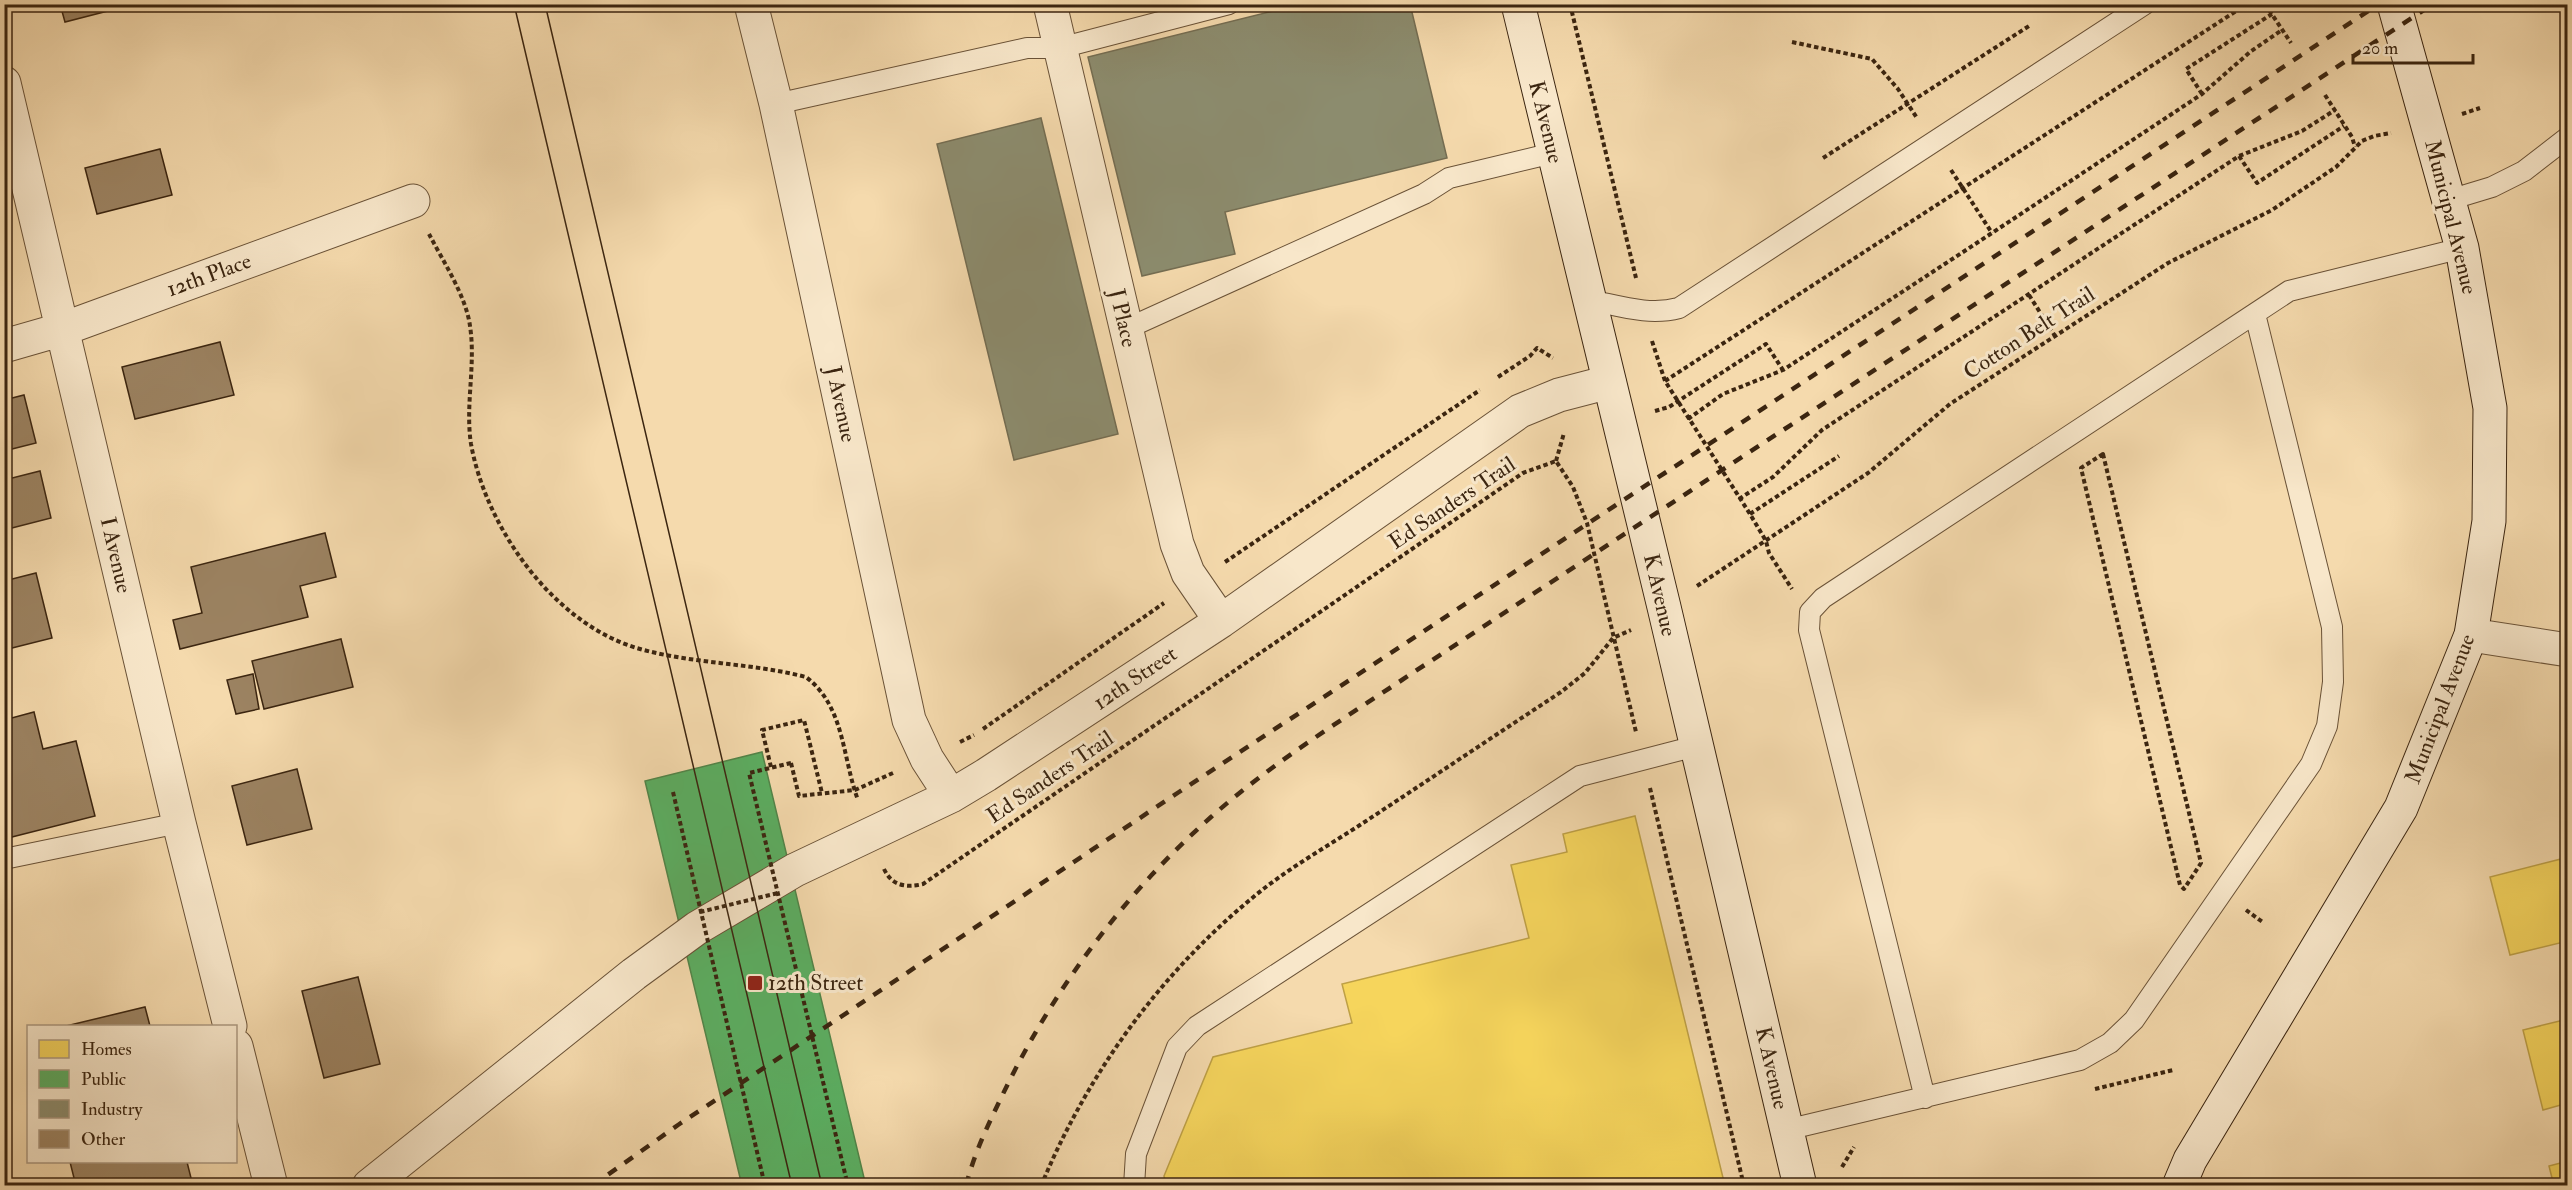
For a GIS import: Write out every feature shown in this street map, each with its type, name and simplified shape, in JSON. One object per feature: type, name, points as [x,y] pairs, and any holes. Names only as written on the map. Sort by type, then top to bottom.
[{"type":"street","name":"J Avenue","points":[[751,4],[776,104],[909,720],[927,759],[951,795]]},
{"type":"street","name":"J Place","points":[[1050,4],[1177,544],[1188,573],[1221,621]]},
{"type":"street","name":"K Avenue","points":[[1518,4],[1800,1185]]},
{"type":"street","name":"Municipal Avenue","points":[[2179,1185],[2190,1160],[2401,808],[2471,635],[2489,521],[2490,408],[2462,248],[2394,4]]},
{"type":"street","name":"I Avenue","points":[[4,83],[178,823],[230,1025]]},
{"type":"street","name":"12th Place","points":[[4,346],[63,329],[413,201]]},
{"type":"street","name":"12th Street","points":[[369,1185],[634,974],[698,928],[795,870],[951,795],[1031,747],[1221,621],[1520,411],[1559,395],[1609,382]]},
{"type":"street","points":[[2471,635],[2568,650]]},
{"type":"street","points":[[237,1050],[271,1185]]},
{"type":"lane","points":[[776,104],[1027,48],[1060,48],[1229,4]]},
{"type":"lane","points":[[1590,300],[1644,312],[1663,312],[1679,308],[2145,4]]},
{"type":"lane","points":[[2449,200],[2492,187],[2524,171],[2568,137]]},
{"type":"lane","points":[[1126,329],[1424,194],[1449,178],[1553,153]]},
{"type":"lane","points":[[1924,1098],[1809,630],[1810,612],[1823,598],[2289,291],[2462,248]]},
{"type":"lane","points":[[1786,1130],[2080,1060],[2110,1043],[2134,1020],[2311,764],[2327,726],[2334,682],[2332,627],[2255,314]]},
{"type":"lane","points":[[1134,1185],[1136,1154],[1177,1047],[1197,1026],[1580,776],[1696,746]]},
{"type":"lane","points":[[4,859],[178,823]]},
{"type":"path","points":[[1570,4],[1635,275]]},
{"type":"path","points":[[1665,381],[2247,4]]},
{"type":"path","points":[[2265,4],[2291,43]]},
{"type":"path","points":[[2202,94],[2186,69],[2272,14]]},
{"type":"path","points":[[1823,158],[2029,26]]},
{"type":"path","points":[[1688,419],[1723,394],[1782,370],[1992,233],[2202,94],[2250,52],[2282,30]]},
{"type":"path","points":[[1792,42],[1872,59],[1898,89],[1917,118]]},
{"type":"path","points":[[2325,95],[2352,137],[2355,147]]},
{"type":"path","points":[[2460,114],[2480,108]]},
{"type":"path","points":[[1739,499],[1773,477],[1822,430],[2240,156],[2302,131],[2335,110]]},
{"type":"path","points":[[2240,156],[2257,183],[2344,126]]},
{"type":"path","name":"Cotton Belt Trail","points":[[1694,588],[1868,473],[1950,404],[2168,263],[2272,210],[2336,167],[2355,147],[2374,136],[2396,132]]},
{"type":"path","points":[[1951,170],[1992,233]]},
{"type":"path","points":[[413,201],[465,306],[470,325],[472,349],[469,415],[471,443],[476,466],[495,518],[515,552],[534,576],[559,601],[607,636],[638,649],[676,657],[806,677],[820,688],[833,707],[861,808]]},
{"type":"path","points":[[2029,295],[2055,336]]},
{"type":"path","points":[[1652,342],[1665,381],[1750,514],[1766,542],[1769,553],[1793,590]]},
{"type":"path","points":[[1649,413],[1669,407],[1766,344],[1782,370]]},
{"type":"path","points":[[1490,383],[1530,356],[1537,348],[1553,358]]},
{"type":"path","points":[[1223,564],[1480,389]]},
{"type":"path","points":[[1564,437],[1556,461],[1573,487],[1587,523],[1636,733]]},
{"type":"path","points":[[2103,454],[2201,863],[2184,889],[2180,885],[2081,468],[2103,454]]},
{"type":"path","points":[[1750,514],[1839,456]]},
{"type":"path","name":"Ed Sanders Trail","points":[[882,866],[894,883],[909,887],[923,884],[1523,473],[1556,461]]},
{"type":"path","points":[[974,735],[1173,597]]},
{"type":"path","points":[[1041,1185],[1080,1103],[1111,1053],[1164,984],[1228,918],[1285,874],[1561,692],[1585,673],[1613,638],[1635,628]]},
{"type":"path","points":[[771,767],[762,730],[804,720],[822,793]]},
{"type":"path","points":[[848,1185],[749,773],[791,763],[799,795],[855,790],[888,775]]},
{"type":"path","points":[[673,792],[765,1185]]},
{"type":"path","points":[[1650,792],[1744,1185]]},
{"type":"path","points":[[700,912],[778,893]]},
{"type":"path","points":[[2243,908],[2264,923]]},
{"type":"building: Homes","points":[[1635,816],[1725,1186],[1166,1186],[1164,1176],[1213,1057],[1352,1023],[1342,984],[1529,938],[1511,865],[1567,852],[1563,834]]},
{"type":"building: Homes","points":[[2561,859],[2568,886],[2568,941],[2510,955],[2490,877]]},
{"type":"building: Homes","points":[[2568,1019],[2568,1103],[2543,1110],[2523,1030]]},
{"type":"building: Homes","points":[[2568,1161],[2568,1186],[2554,1186],[2549,1166]]},
{"type":"building: Public","name":"12th Street","points":[[762,752],[866,1186],[742,1186],[645,781]]},
{"type":"building: Industry","points":[[1301,4],[1410,4],[1447,158],[1225,212],[1235,254],[1142,276],[1088,57]]},
{"type":"building: Industry","points":[[1041,118],[1118,434],[1014,460],[937,144]]},
{"type":"building: Other","points":[[60,4],[135,4],[65,22]]},
{"type":"building: Other","points":[[160,149],[172,195],[97,214],[85,168]]},
{"type":"building: Other","points":[[220,342],[234,395],[135,419],[122,367]]},
{"type":"building: Other","points":[[24,395],[36,443],[4,451],[4,400]]},
{"type":"building: Other","points":[[40,471],[51,518],[4,530],[4,480]]},
{"type":"building: Other","points":[[325,533],[336,577],[300,586],[308,617],[180,649],[173,620],[202,613],[191,567]]},
{"type":"building: Other","points":[[36,573],[52,638],[4,650],[4,581]]},
{"type":"building: Other","points":[[341,639],[353,687],[264,709],[252,661]]},
{"type":"building: Other","points":[[253,674],[259,709],[236,714],[227,680]]},
{"type":"building: Other","points":[[34,712],[43,749],[76,741],[95,816],[4,839],[4,720]]},
{"type":"building: Other","points":[[297,769],[312,829],[247,845],[232,786]]},
{"type":"building: Other","points":[[358,977],[380,1064],[324,1078],[302,991]]},
{"type":"building: Other","points":[[145,1007],[150,1025],[70,1025]]},
{"type":"building: Other","points":[[70,1163],[187,1163],[193,1186],[76,1186]]},
{"type":"tram line","points":[[514,4],[792,1186]]},
{"type":"tram line","points":[[545,4],[822,1186]]},
{"type":"railway","points":[[592,1186],[678,1125],[1179,792],[2379,4]]},
{"type":"railway","points":[[966,1186],[977,1152],[1001,1098],[1021,1058],[1067,983],[1119,912],[1148,879],[1179,847],[1235,797],[1284,759],[1336,724],[2433,4]]},
{"type":"place","name":"12th Street","points":[[755,983]]}]
